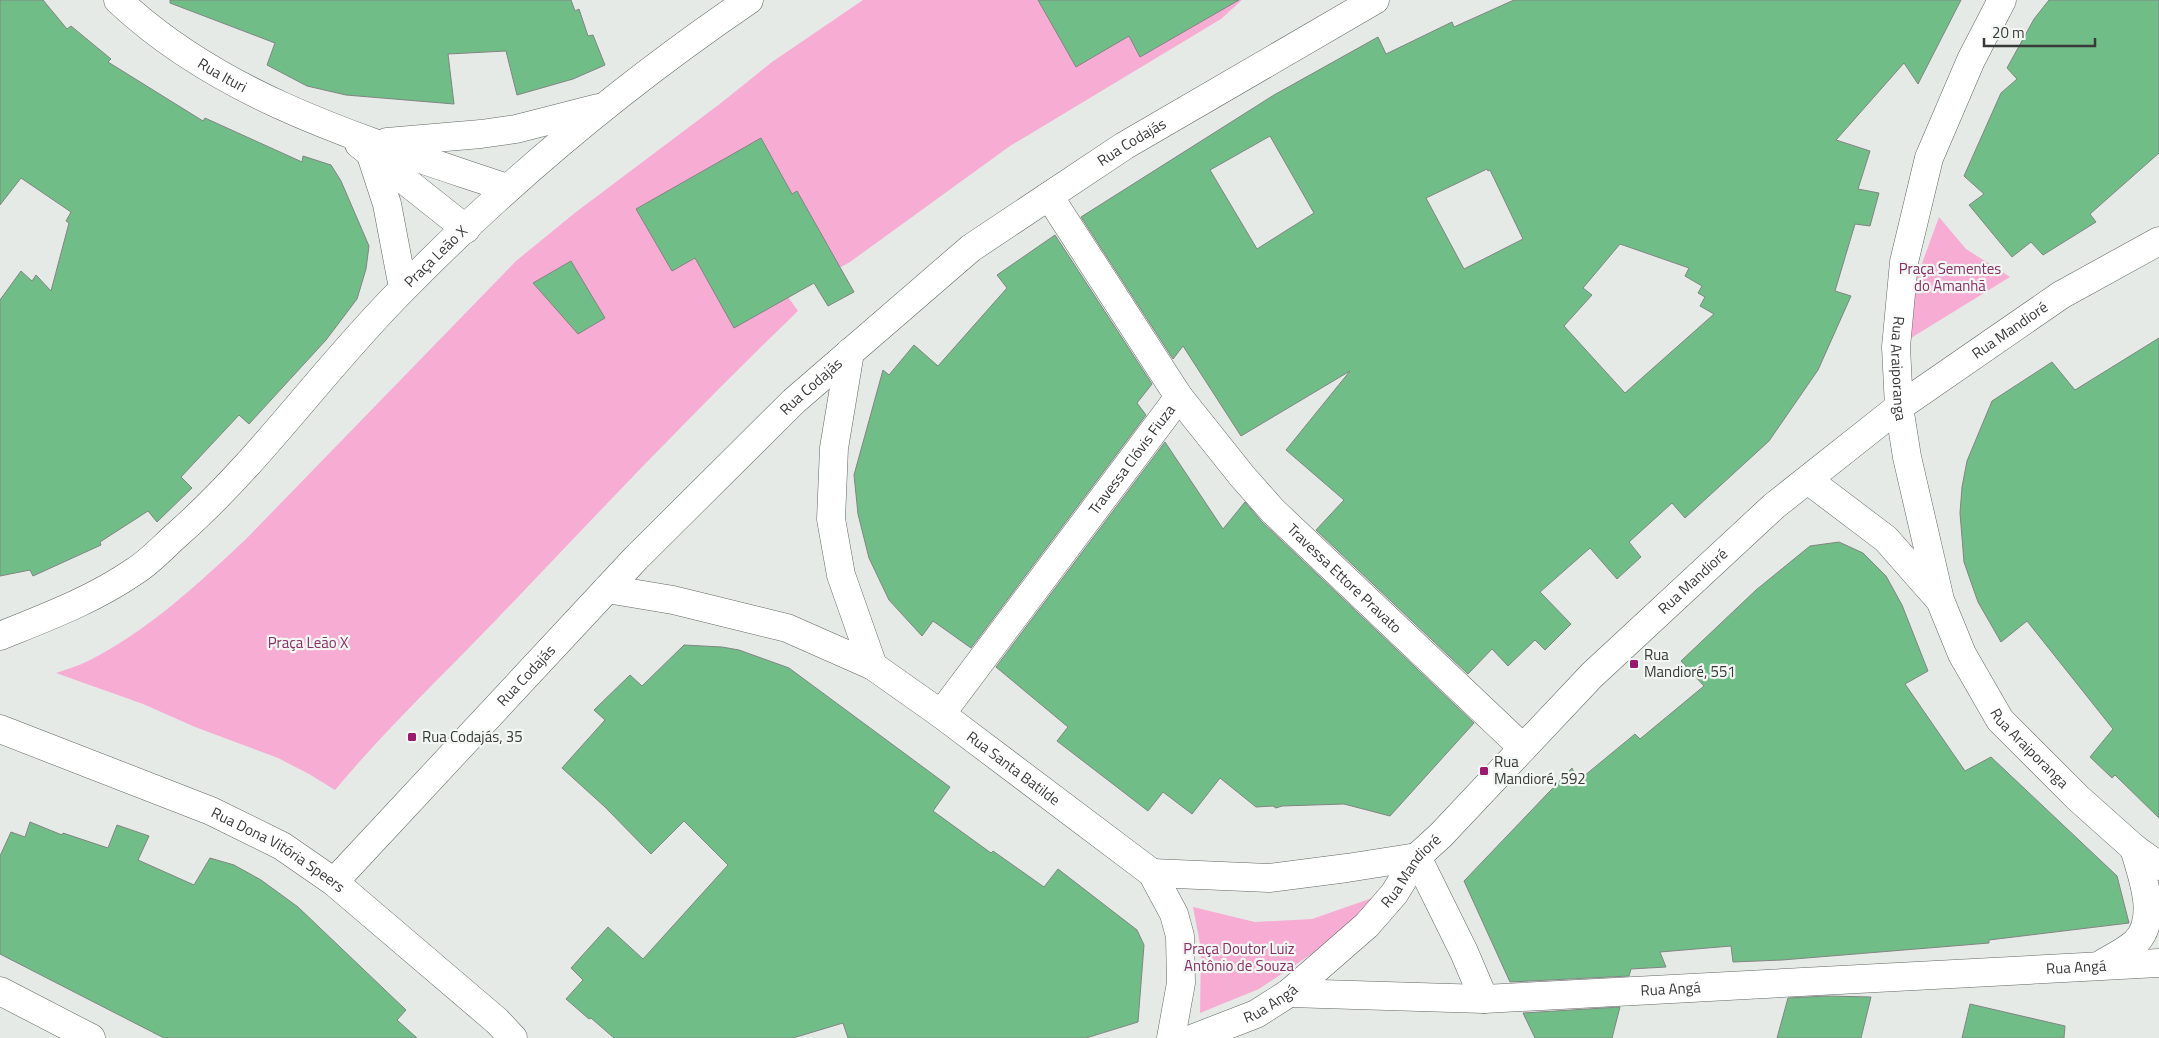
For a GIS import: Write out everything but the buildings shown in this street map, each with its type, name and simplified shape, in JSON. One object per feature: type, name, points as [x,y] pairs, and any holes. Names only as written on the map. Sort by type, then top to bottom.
[{"type":"street","name":"Rua Ituri","points":[[118,0],[138,19],[209,68],[267,99],[340,130],[373,147],[507,188]]},
{"type":"street","name":"Praça Leão X","points":[[0,636],[86,600],[136,570],[198,516],[254,459],[403,288],[507,188],[604,106],[749,0]]},
{"type":"street","name":"Rua Araiporanga","points":[[2002,0],[1971,60],[1929,158],[1904,262],[1896,347],[1899,407],[1907,457],[1940,600],[1962,654],[2000,720],[2078,798],[2134,848],[2159,866]]},
{"type":"street","name":"Rua Codajás","points":[[334,882],[636,558],[794,401],[970,248],[1124,146],[1372,1]]},
{"type":"street","points":[[403,288],[387,204],[373,147],[516,129],[604,106]]},
{"type":"street","name":"Rua Ituri","points":[[373,147],[466,229]]},
{"type":"street","name":"Travessa Clóvis Fiuza","points":[[941,714],[1179,397],[1049,196]]},
{"type":"street","name":"Rua Mandioré","points":[[1289,993],[1368,926],[1394,894],[1417,857],[1598,669],[1774,506],[1899,407],[2061,295],[2159,241]]},
{"type":"street","points":[[850,352],[834,448],[831,519],[841,575],[873,666]]},
{"type":"street","name":"Travessa Ettore Pravato","points":[[1179,397],[1242,476],[1273,511],[1523,748]]},
{"type":"street","name":"Rua Araiporanga","points":[[1808,480],[1886,539],[1940,600]]},
{"type":"street","name":"Rua Santa Batilde","points":[[607,589],[673,600],[787,628],[873,666],[941,714],[1152,873]]},
{"type":"street","name":"Rua Dona Vitória Speers","points":[[0,729],[210,811],[282,846],[334,882],[497,1021],[513,1038]]},
{"type":"street","points":[[2096,967],[2135,943],[2147,927],[2147,890],[2134,848]]},
{"type":"street","points":[[1152,873],[1269,878],[1417,857],[1464,952],[1484,999]]},
{"type":"street","points":[[1152,873],[1174,914],[1180,936],[1181,983],[1171,1038]]},
{"type":"street","name":"Rua Angá","points":[[1194,1038],[1256,1014],[1289,993],[1484,999],[2159,963]]},
{"type":"street","points":[[0,992],[91,1038]]},
{"type":"green space","name":"Praça Leão X","points":[[863,0],[1242,0],[1221,19],[1010,146],[850,262],[788,297],[798,311],[645,464],[394,725],[335,790],[278,758],[195,727],[143,704],[56,673],[84,663],[110,649],[172,606],[246,539],[516,261],[576,212],[721,103],[772,62]]},
{"type":"green space","name":"Praça Sementes do Amanhã","points":[[1939,217],[1966,249],[2010,277],[1911,338],[1917,277]]},
{"type":"green space","name":"Praça Doutor Luiz Antônio de Souza","points":[[1381,895],[1325,945],[1259,989],[1200,1013],[1201,949],[1193,907],[1255,922],[1312,919]]},
{"type":"place","name":"Rua Mandioré, 551","points":[[1634,664]]},
{"type":"place","name":"Rua Codajás, 35","points":[[412,737]]},
{"type":"place","name":"Rua Mandioré, 592","points":[[1484,771]]}]
